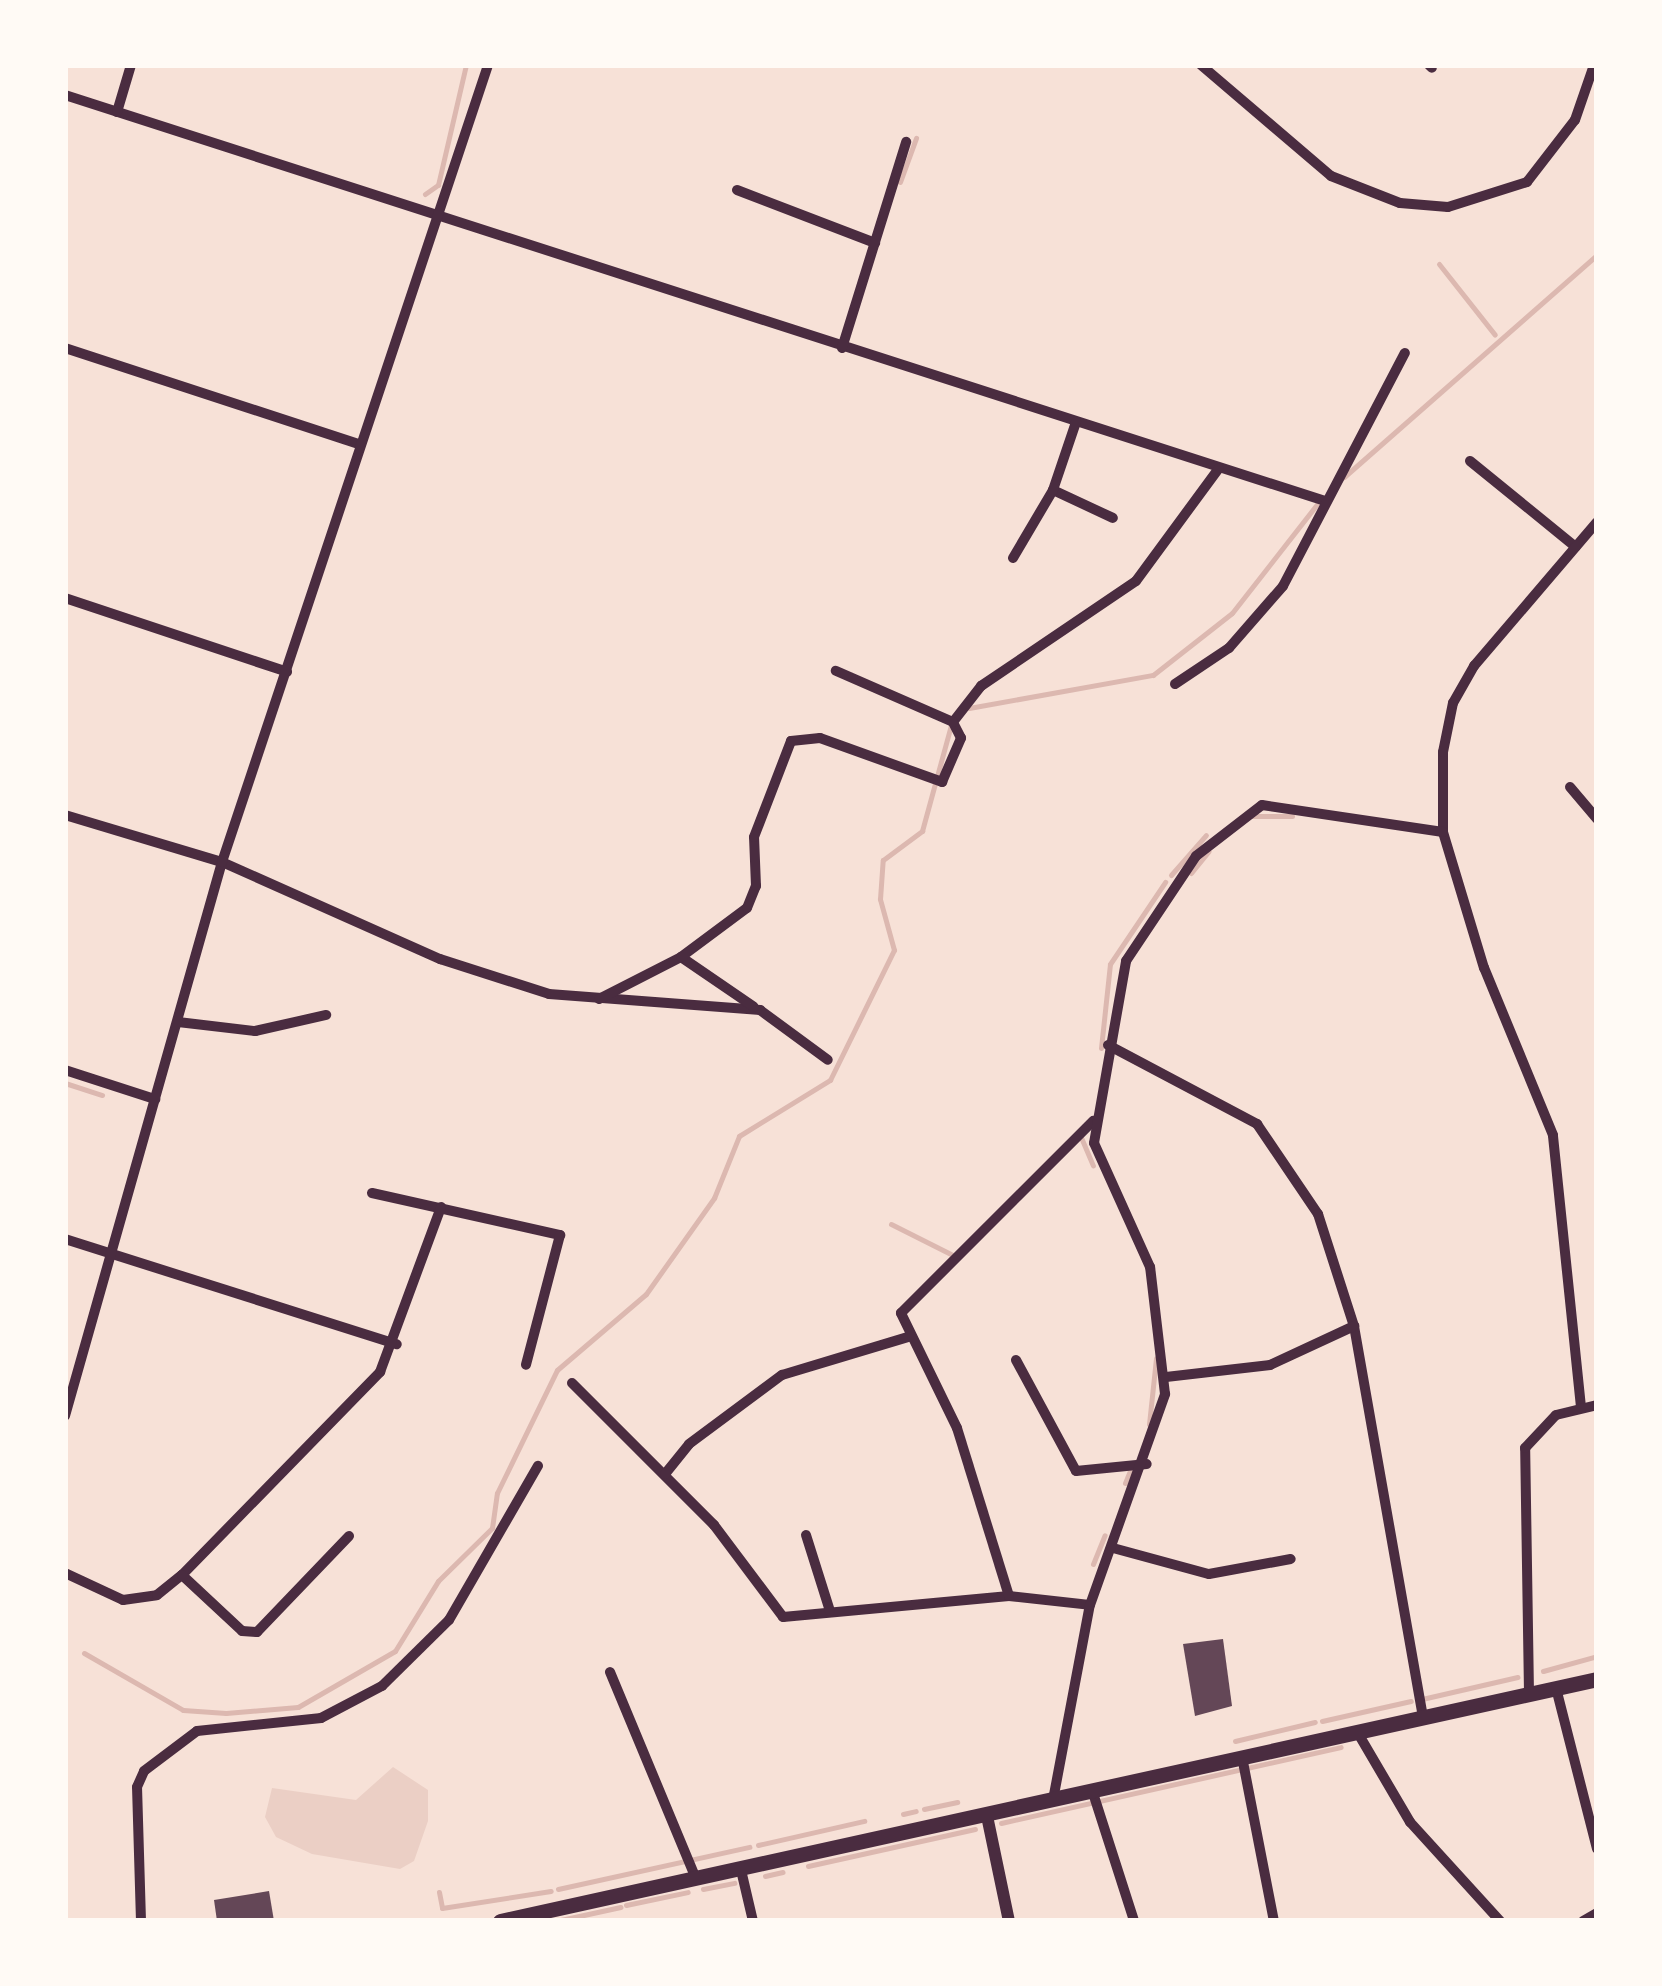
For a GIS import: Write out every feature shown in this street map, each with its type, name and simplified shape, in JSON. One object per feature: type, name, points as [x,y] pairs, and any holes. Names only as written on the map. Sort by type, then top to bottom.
[{"type":"main road","points":[[500,1921],[1243,1762],[1597,1679]]},
{"type":"street","points":[[117,112],[131,65]]},
{"type":"street","points":[[65,1416],[222,862],[358,444],[488,65]]},
{"type":"street","points":[[1201,65],[1331,176],[1400,203],[1448,207],[1527,182],[1574,120],[1594,65]]},
{"type":"street","points":[[65,95],[435,218],[1325,501]]},
{"type":"street","points":[[842,348],[906,142]]},
{"type":"street","points":[[737,190],[874,243]]},
{"type":"street","points":[[65,348],[358,444]]},
{"type":"street","points":[[1175,684],[1229,648],[1263,610],[1406,353]]},
{"type":"street","points":[[1012,558],[1053,490],[1076,422]]},
{"type":"street","points":[[1470,462],[1576,547]]},
{"type":"street","points":[[953,722],[981,686],[1136,581],[1220,468]]},
{"type":"street","points":[[1053,490],[1112,518]]},
{"type":"street","points":[[1581,1407],[1553,1135],[1484,968],[1443,832],[1453,703],[1597,522]]},
{"type":"street","points":[[65,598],[286,672]]},
{"type":"street","points":[[593,1001],[681,956],[754,898],[752,846],[791,741],[820,738],[938,784],[962,735],[953,722],[836,670]]},
{"type":"street","points":[[1570,787],[1597,819]]},
{"type":"street","points":[[1053,1801],[1090,1605],[1148,1464],[1166,1378],[1150,1267],[1098,1160],[1092,1121],[1132,950],[1196,856],[1240,814],[1288,806],[1443,832]]},
{"type":"street","points":[[65,814],[222,862],[440,960],[593,1001],[742,1006],[778,1019]]},
{"type":"street","points":[[681,956],[778,1019],[828,1060]]},
{"type":"street","points":[[178,1022],[256,1031],[326,1015]]},
{"type":"street","points":[[1108,1045],[1256,1124],[1288,1159],[1318,1214],[1354,1326],[1423,1718]]},
{"type":"street","points":[[65,1070],[155,1099]]},
{"type":"street","points":[[1009,1596],[957,1428],[908,1337],[905,1306],[1092,1121]]},
{"type":"street","points":[[372,1193],[560,1235],[526,1365]]},
{"type":"street","points":[[65,1573],[122,1600],[157,1595],[182,1575],[362,1392],[397,1344],[441,1208]]},
{"type":"street","points":[[65,1239],[397,1344]]},
{"type":"street","points":[[1166,1378],[1252,1370],[1354,1326]]},
{"type":"street","points":[[665,1474],[689,1444],[782,1375],[908,1337]]},
{"type":"street","points":[[1016,1360],[1071,1466],[1148,1464]]},
{"type":"street","points":[[572,1383],[665,1474],[779,1614],[1009,1596],[1090,1605]]},
{"type":"street","points":[[1529,1693],[1525,1448],[1556,1416],[1597,1404]]},
{"type":"street","points":[[141,1921],[144,1771],[198,1731],[321,1718],[382,1686],[448,1620],[538,1466]]},
{"type":"street","points":[[806,1534],[830,1612]]},
{"type":"street","points":[[182,1575],[242,1632],[258,1632],[349,1536]]},
{"type":"street","points":[[1114,1548],[1209,1574],[1291,1559]]},
{"type":"street","points":[[610,1672],[696,1880]]},
{"type":"street","points":[[1556,1688],[1597,1850]]},
{"type":"street","points":[[1359,1735],[1410,1822],[1500,1921]]},
{"type":"street","points":[[1243,1762],[1274,1921]]},
{"type":"street","points":[[1093,1793],[1134,1921]]},
{"type":"street","points":[[987,1816],[1009,1921]]},
{"type":"street","points":[[740,1870],[753,1921]]},
{"type":"street","points":[[1584,1921],[1597,1913]]},
{"type":"shaded area","points":[[393,1767],[428,1790],[428,1821],[414,1861],[400,1869],[312,1854],[276,1837],[265,1817],[272,1788],[356,1800]]},
{"type":"building","points":[[1223,1639],[1232,1706],[1195,1716],[1183,1644]]},
{"type":"building","points":[[269,1891],[274,1921],[217,1921],[214,1900]]},
{"type":"waterway","points":[[425,194],[438,185],[466,65]]},
{"type":"waterway","points":[[900,182],[916,138]]},
{"type":"waterway","points":[[1344,477],[1597,255]]},
{"type":"waterway","points":[[1439,264],[1495,335]]},
{"type":"waterway","points":[[969,708],[1153,675],[1232,613],[1321,499]]},
{"type":"waterway","points":[[84,1653],[183,1710],[226,1713],[298,1707],[395,1651],[438,1581],[492,1528],[497,1493],[557,1370],[646,1294],[714,1198],[739,1136],[830,1080],[894,950],[880,899],[883,860],[922,831],[951,725]]},
{"type":"waterway","points":[[1252,816],[1292,816]]},
{"type":"waterway","points":[[1171,875],[1206,835]]},
{"type":"waterway","points":[[1191,873],[1209,851]]},
{"type":"waterway","points":[[1101,1048],[1110,964],[1165,882]]},
{"type":"waterway","points":[[65,1083],[102,1095]]},
{"type":"waterway","points":[[1080,1135],[1093,1165]]},
{"type":"waterway","points":[[891,1224],[953,1255]]},
{"type":"waterway","points":[[1149,1424],[1156,1358]]},
{"type":"waterway","points":[[1125,1483],[1131,1468]]},
{"type":"waterway","points":[[1093,1564],[1105,1535]]},
{"type":"waterway","points":[[1543,1671],[1597,1656]]},
{"type":"waterway","points":[[1422,1699],[1517,1677]]},
{"type":"waterway","points":[[1322,1721],[1411,1701]]},
{"type":"waterway","points":[[1235,1741],[1315,1722]]},
{"type":"waterway","points":[[1001,1823],[1341,1747]]},
{"type":"waterway","points":[[924,1809],[957,1802]]},
{"type":"waterway","points":[[903,1814],[916,1811]]},
{"type":"waterway","points":[[758,1845],[864,1821]]},
{"type":"waterway","points":[[808,1866],[975,1829]]},
{"type":"waterway","points":[[558,1889],[749,1847]]},
{"type":"waterway","points":[[765,1876],[783,1872]]},
{"type":"waterway","points":[[703,1889],[734,1883]]},
{"type":"waterway","points":[[439,1892],[442,1908],[551,1891]]},
{"type":"waterway","points":[[626,1905],[688,1892]]},
{"type":"waterway","points":[[556,1921],[620,1907]]}]
